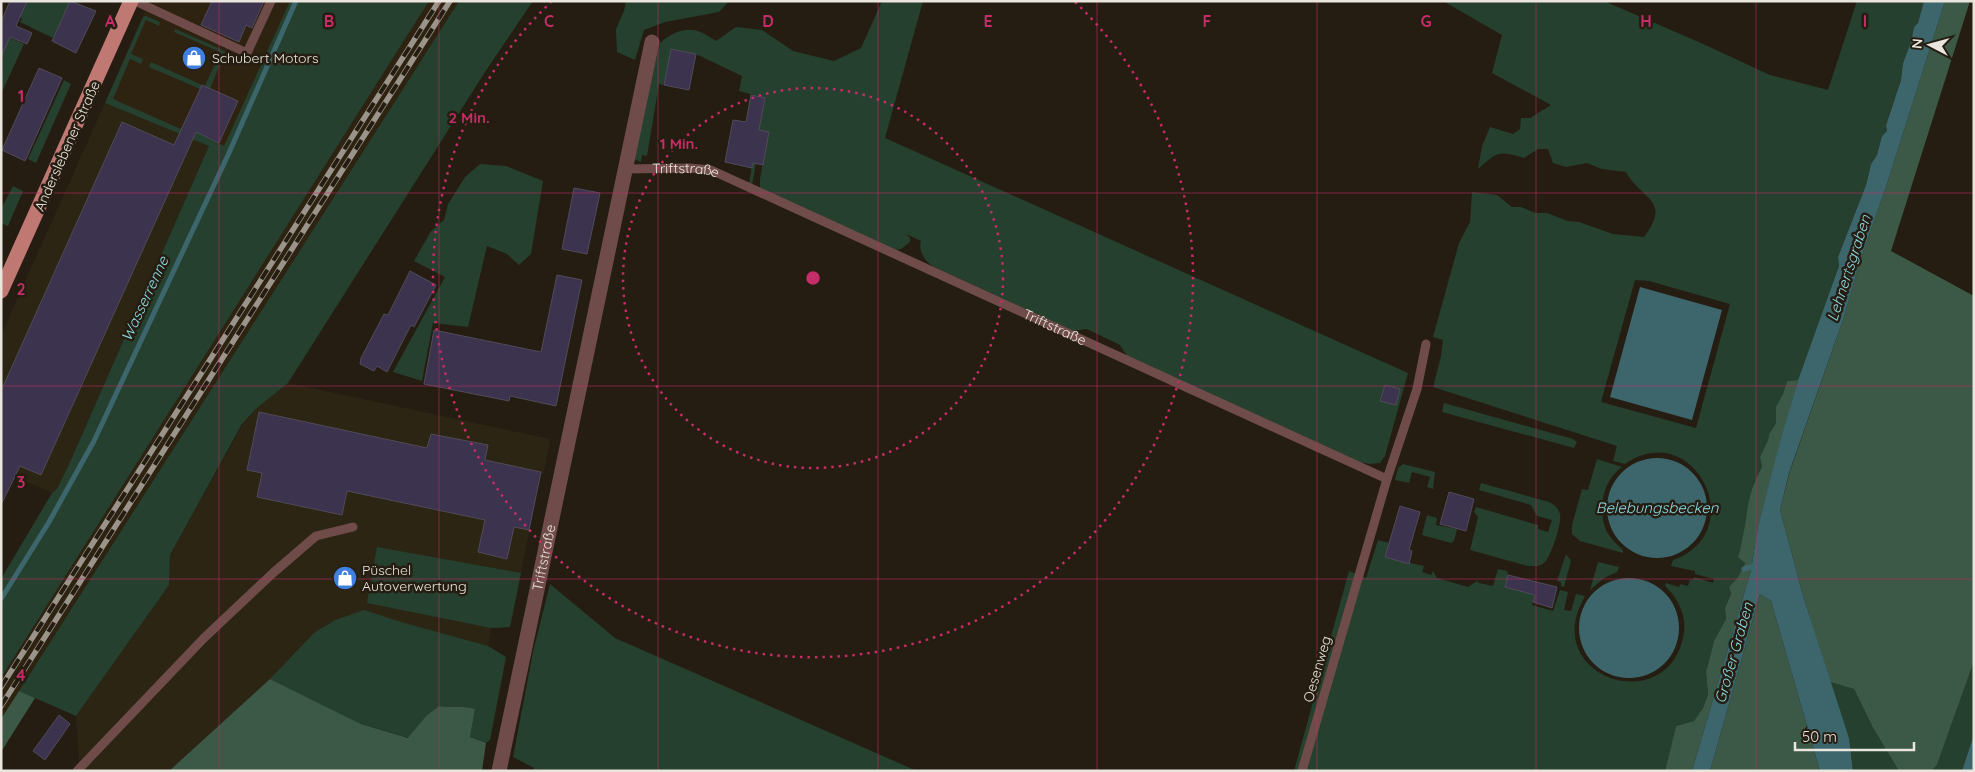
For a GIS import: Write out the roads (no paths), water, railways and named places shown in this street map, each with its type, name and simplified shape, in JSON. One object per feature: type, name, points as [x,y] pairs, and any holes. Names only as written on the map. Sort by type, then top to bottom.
[{"type":"main road","name":"Anderslebener Straße","points":[[1,291],[133,1]]},
{"type":"street","name":"Triftstraße","points":[[499,771],[627,169],[652,42]]},
{"type":"lane","points":[[133,1],[247,54],[271,1]]},
{"type":"lane","name":"Triftstraße","points":[[627,169],[689,168],[711,170],[1386,479]]},
{"type":"lane","points":[[1386,479],[1417,389],[1426,344]]},
{"type":"lane","name":"Oesenweg","points":[[1302,771],[1386,479]]},
{"type":"lane","points":[[77,771],[204,638],[273,573],[316,536],[353,527]]},
{"type":"water","points":[[1924,1],[1945,1],[1886,187],[1860,261],[1844,317],[1789,473],[1780,510],[1804,599],[1849,738],[1853,771],[1820,771],[1771,601],[1760,594],[1710,771],[1692,771],[1751,570],[1758,526],[1798,380],[1839,266],[1838,257],[1866,185],[1871,164],[1877,155],[1882,136],[1887,131],[1886,125],[1901,80],[1903,63]]},
{"type":"water","points":[[1640,287],[1722,310],[1692,420],[1610,397]]},
{"type":"water","name":"Belebungsbecken","points":[[1657,458],[1676,462],[1693,472],[1703,489],[1707,508],[1703,527],[1693,544],[1676,554],[1657,558],[1638,554],[1621,544],[1611,527],[1607,508],[1611,489],[1621,472],[1638,462]]},
{"type":"water","points":[[1629,578],[1648,582],[1665,592],[1675,609],[1679,628],[1675,647],[1665,664],[1648,674],[1629,678],[1610,674],[1593,664],[1583,647],[1579,628],[1583,609],[1593,592],[1610,582]]},
{"type":"water","points":[[1974,734],[1974,771],[1962,771]]},
{"type":"waterway","name":"Wasserrenne","points":[[1,599],[49,522],[94,441],[228,155],[296,1]]},
{"type":"waterway","points":[[1744,569],[1758,565]]},
{"type":"railway","points":[[1,687],[439,1]]},
{"type":"railway","points":[[1,706],[450,1]]},
{"type":"place","name":"Schubert Motors","points":[[194,58]]},
{"type":"place","name":"Püschel Autoverwertung","points":[[345,578]]},
{"type":"water label","name":"Lehnertsgraben","points":[[1849,268]]},
{"type":"water label","name":"Großer Graben","points":[[1734,653]]}]
